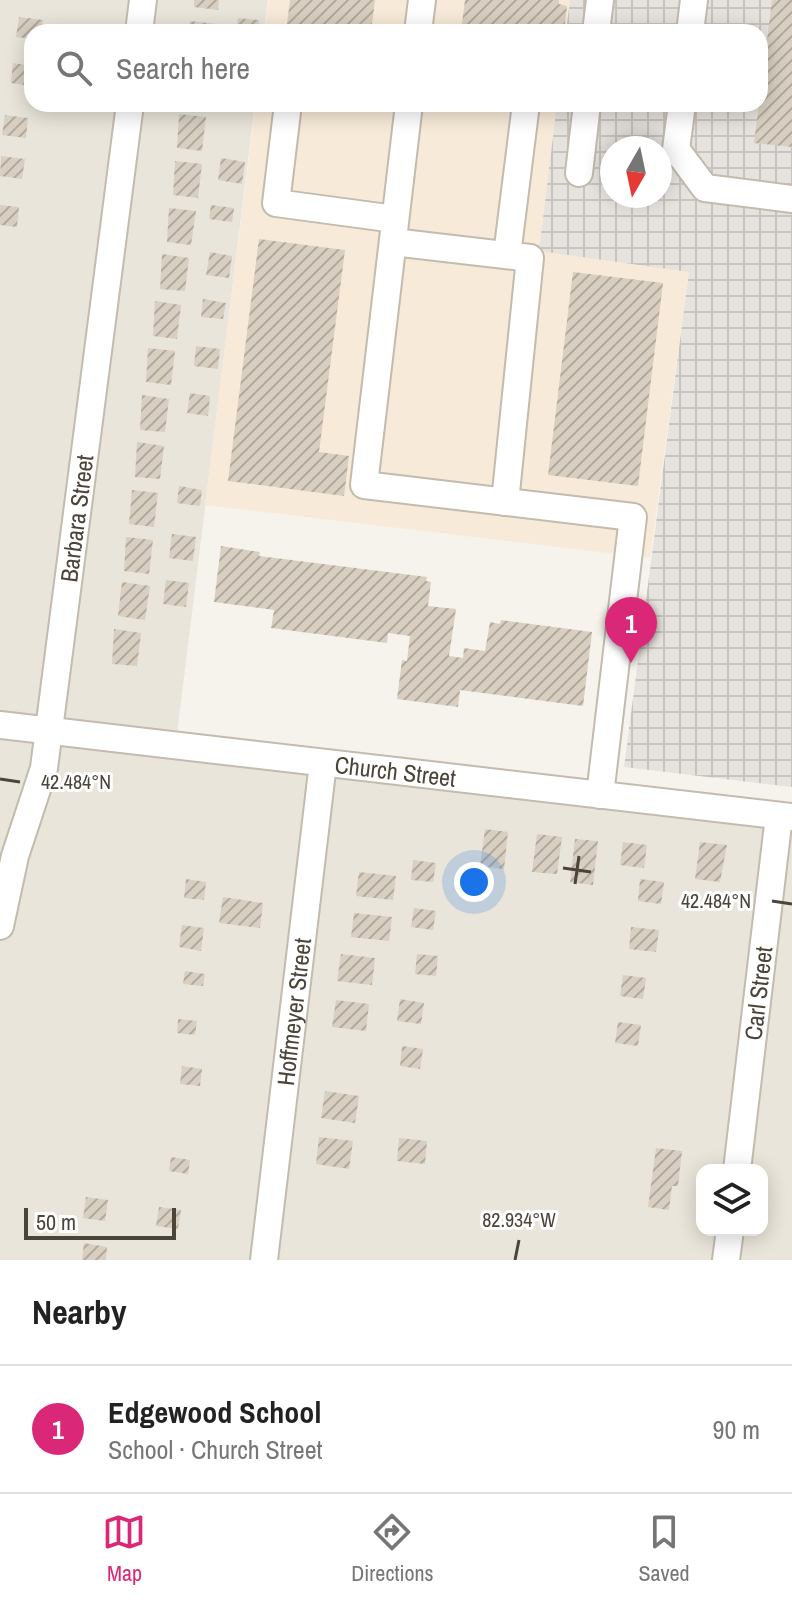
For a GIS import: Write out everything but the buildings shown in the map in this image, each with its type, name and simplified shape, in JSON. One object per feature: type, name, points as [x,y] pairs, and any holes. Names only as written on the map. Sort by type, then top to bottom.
[{"type":"street","points":[[140,24],[143,0]]},
{"type":"street","points":[[419,24],[422,0]]},
{"type":"street","points":[[597,24],[600,0]]},
{"type":"street","points":[[691,24],[694,0]]},
{"type":"street","name":"Barbara Street","points":[[0,926],[15,856],[44,768],[50,732],[129,112]]},
{"type":"street","points":[[287,112],[276,203],[530,258],[505,502]]},
{"type":"street","points":[[408,112],[364,485],[633,517],[600,795]]},
{"type":"street","points":[[507,255],[525,112]]},
{"type":"street","points":[[579,173],[586,112]]},
{"type":"street","points":[[681,112],[676,149],[705,188],[792,199]]},
{"type":"street","name":"Church Street","points":[[0,725],[786,817]]},
{"type":"street","name":"Hoffmeyer Street","points":[[264,1260],[323,763]]},
{"type":"street","name":"Carl Street","points":[[738,1164],[786,817]]},
{"type":"street","points":[[726,1260],[729,1236]]},
{"type":"shaded area","points":[[0,0],[268,0],[265,24],[24,24],[24,112],[254,112],[174,758],[792,831],[792,1260],[0,1260]]},
{"type":"shaded area","points":[[269,0],[570,0],[567,24],[266,24]]},
{"type":"shaded area","points":[[570,0],[792,0],[792,787],[624,767],[689,272],[539,251],[556,112],[768,112],[768,24],[567,24]]},
{"type":"shaded area","points":[[255,112],[556,112],[539,251],[689,271],[650,558],[205,505]]},
{"type":"place","name":"Edgewood School","points":[[631,663]]}]
